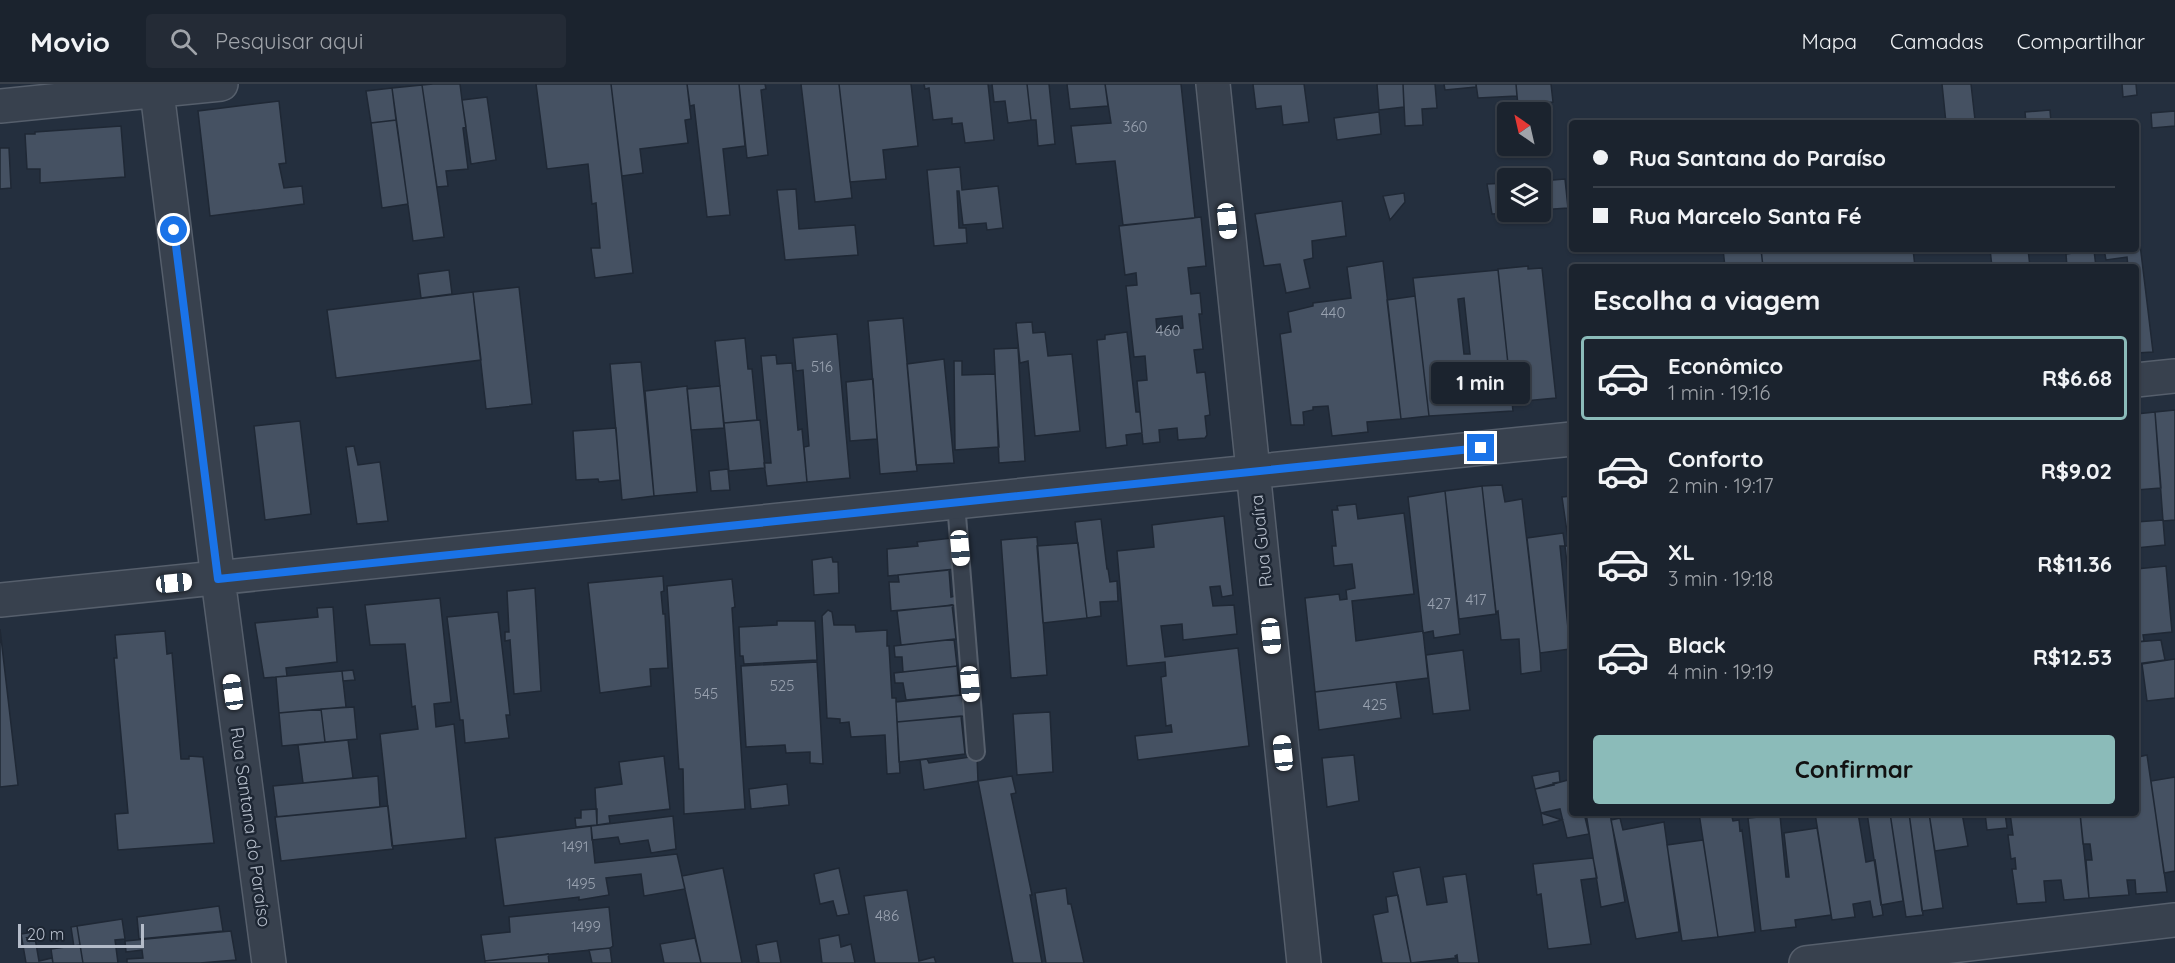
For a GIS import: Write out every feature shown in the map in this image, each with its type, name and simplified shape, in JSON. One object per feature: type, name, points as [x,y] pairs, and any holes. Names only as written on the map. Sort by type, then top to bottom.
[{"type":"street","points":[[0,106],[157,88],[221,84]]},
{"type":"street","name":"Rua Guaíra","points":[[1213,84],[1304,963]]},
{"type":"street","name":"Rua Santana do Paraíso","points":[[157,88],[218,579],[269,963]]},
{"type":"street","points":[[2139,380],[2175,376]]},
{"type":"street","points":[[0,600],[1569,439]]},
{"type":"street","points":[[1806,963],[2175,920]]},
{"type":"lane","points":[[956,503],[976,752]]},
{"type":"building","points":[[460,84],[466,127],[463,128],[468,169],[446,171],[448,186],[437,187],[422,85]]},
{"type":"building","points":[[536,84],[611,84],[633,273],[595,278],[591,248],[600,248],[596,203],[592,204],[588,164],[547,169]]},
{"type":"building","points":[[611,84],[687,84],[691,119],[685,120],[688,143],[640,149],[643,173],[622,176]]},
{"type":"building","points":[[687,84],[739,84],[745,146],[723,149],[730,215],[707,217],[694,105],[690,106]]},
{"type":"building","points":[[739,84],[765,84],[766,89],[761,90],[768,155],[747,158]]},
{"type":"building","points":[[801,84],[839,84],[852,198],[815,202]]},
{"type":"building","points":[[839,84],[911,84],[918,146],[883,150],[886,179],[850,182]]},
{"type":"building","points":[[924,84],[988,84],[994,140],[965,143],[962,123],[952,124],[952,118],[933,120],[929,88],[925,89]]},
{"type":"building","points":[[992,84],[1027,84],[1031,120],[1008,123],[1005,101],[994,102]]},
{"type":"building","points":[[1027,84],[1049,84],[1055,144],[1038,146],[1036,120],[1031,120]]},
{"type":"building","points":[[1067,84],[1105,84],[1108,106],[1070,109]]},
{"type":"building","points":[[1105,84],[1181,84],[1195,218],[1123,225],[1115,161],[1076,164],[1071,126],[1111,123]]},
{"type":"building","points":[[1253,84],[1304,84],[1309,122],[1283,125],[1281,106],[1256,109]]},
{"type":"building","points":[[1377,84],[1403,84],[1404,107],[1379,110]]},
{"type":"building","points":[[1403,84],[1435,84],[1437,108],[1422,109],[1423,125],[1405,126]]},
{"type":"building","points":[[1444,84],[1476,84],[1476,87],[1445,90]]},
{"type":"building","points":[[1476,84],[1516,84],[1517,96],[1478,98]]},
{"type":"building","points":[[1516,84],[1551,84],[1553,102],[1518,102]]},
{"type":"building","points":[[1942,84],[1971,84],[1975,120],[1946,120]]},
{"type":"building","points":[[2122,84],[2136,84],[2137,95],[2123,97]]},
{"type":"building","points":[[422,85],[444,237],[413,241],[392,88]]},
{"type":"building","points":[[392,88],[396,120],[371,123],[366,91]]},
{"type":"building","points":[[487,97],[496,160],[471,164],[462,100]]},
{"type":"building","points":[[279,101],[286,163],[279,164],[284,188],[302,186],[304,204],[210,216],[198,111]]},
{"type":"building","points":[[2050,110],[2051,120],[2026,120],[2025,112]]},
{"type":"building","points":[[2175,111],[2175,126],[2152,128],[2151,113]]},
{"type":"building","points":[[1379,112],[1381,134],[1337,140],[1334,118]]},
{"type":"building","points":[[396,120],[408,204],[382,208],[371,123]]},
{"type":"building","points":[[121,126],[125,177],[40,183],[40,169],[27,169],[25,134]]},
{"type":"building","points":[[0,148],[9,148],[11,188],[0,189]]},
{"type":"building","points":[[960,167],[962,190],[998,186],[1003,228],[987,230],[986,223],[963,225],[959,191],[957,191],[959,228],[966,228],[967,243],[934,246],[927,170]]},
{"type":"building","points":[[1565,179],[1568,208],[1551,209],[1551,180]]},
{"type":"building","points":[[1487,184],[1497,184],[1497,214],[1492,214]]},
{"type":"building","points":[[796,189],[799,229],[855,225],[858,255],[785,260],[777,190]]},
{"type":"building","points":[[1404,193],[1405,202],[1390,220],[1383,196]]},
{"type":"building","points":[[1342,201],[1346,236],[1312,241],[1313,258],[1304,260],[1310,288],[1286,293],[1280,264],[1264,266],[1255,214]]},
{"type":"building","points":[[1201,217],[1206,266],[1188,268],[1191,294],[1200,293],[1202,314],[1199,314],[1203,349],[1194,350],[1197,373],[1205,372],[1210,415],[1205,416],[1207,435],[1205,438],[1178,440],[1177,428],[1159,430],[1160,442],[1143,444],[1137,381],[1147,380],[1145,356],[1134,357],[1126,286],[1137,285],[1136,273],[1125,275],[1119,226]],"holes":[[[1182,316],[1183,328],[1157,331],[1156,319]]]},
{"type":"building","points":[[2139,236],[2153,352],[2139,353],[2139,264],[2128,264],[2127,257],[2106,260],[2105,252],[2139,252]]},
{"type":"building","points":[[1723,252],[1761,252],[1763,264],[1725,264]]},
{"type":"building","points":[[1761,252],[1913,252],[1915,264],[1763,264]]},
{"type":"building","points":[[1990,252],[2028,252],[2030,264],[1992,264]]},
{"type":"building","points":[[2094,252],[2096,264],[2067,264],[2066,254]]},
{"type":"building","points":[[1383,261],[1401,419],[1367,422],[1368,432],[1332,436],[1328,406],[1313,407],[1313,410],[1303,412],[1304,425],[1291,425],[1280,334],[1291,332],[1288,312],[1313,306],[1313,303],[1351,298],[1347,267]]},
{"type":"building","points":[[1528,266],[1528,269],[1542,268],[1556,398],[1512,402],[1498,269]]},
{"type":"building","points":[[449,270],[452,294],[421,298],[418,274]]},
{"type":"building","points":[[1498,270],[1513,411],[1429,416],[1413,278]],"holes":[[[1464,298],[1470,354],[1464,354],[1458,299]]]},
{"type":"building","points":[[519,287],[532,404],[486,409],[473,292]]},
{"type":"building","points":[[473,292],[481,360],[336,378],[327,310]]},
{"type":"building","points":[[1415,296],[1429,416],[1401,419],[1387,300]]},
{"type":"building","points":[[903,318],[917,471],[880,474],[868,321]]},
{"type":"building","points":[[1032,322],[1033,333],[1045,332],[1048,356],[1072,354],[1080,431],[1035,436],[1028,361],[1020,363],[1016,323]]},
{"type":"building","points":[[1127,332],[1136,412],[1140,412],[1142,433],[1126,435],[1127,445],[1106,448],[1097,340],[1105,339],[1105,335]]},
{"type":"building","points":[[837,334],[850,478],[807,482],[804,447],[809,446],[803,370],[796,371],[793,338]]},
{"type":"building","points":[[745,338],[748,369],[752,369],[757,420],[724,423],[715,341]]},
{"type":"building","points":[[1018,348],[1025,461],[999,463],[994,349]]},
{"type":"building","points":[[776,355],[777,364],[792,363],[798,430],[802,429],[807,482],[767,486],[764,463],[771,463],[761,356]]},
{"type":"building","points":[[944,359],[954,463],[916,465],[907,364]]},
{"type":"building","points":[[954,361],[962,361],[962,375],[995,374],[999,447],[955,450]]},
{"type":"building","points":[[641,362],[654,496],[622,500],[610,364]]},
{"type":"building","points":[[873,379],[877,439],[850,441],[846,382]]},
{"type":"building","points":[[687,386],[697,492],[654,496],[645,391]]},
{"type":"building","points":[[720,386],[724,428],[691,430],[687,389]]},
{"type":"building","points":[[2175,410],[2175,520],[2163,521],[2155,412]]},
{"type":"building","points":[[2155,412],[2161,488],[2139,490],[2139,414]]},
{"type":"building","points":[[760,420],[765,468],[729,471],[724,423]]},
{"type":"building","points":[[300,421],[311,514],[265,520],[254,426]]},
{"type":"building","points":[[616,428],[620,480],[599,482],[598,479],[576,480],[573,431]]},
{"type":"building","points":[[354,446],[358,465],[380,462],[388,521],[357,524],[346,447]]},
{"type":"building","points":[[728,469],[730,490],[711,491],[709,471]]},
{"type":"building","points":[[1502,485],[1505,502],[1522,499],[1541,671],[1521,674],[1519,639],[1501,640],[1482,486]]},
{"type":"building","points":[[1482,486],[1496,614],[1459,619],[1445,491]]},
{"type":"building","points":[[1445,491],[1460,634],[1434,638],[1433,631],[1423,633],[1408,497]]},
{"type":"building","points":[[1569,496],[1569,546],[1562,497]]},
{"type":"building","points":[[1356,504],[1358,519],[1404,513],[1414,594],[1352,601],[1356,641],[1423,631],[1428,678],[1315,692],[1305,598],[1339,594],[1340,600],[1347,599],[1346,590],[1355,588],[1352,564],[1334,566],[1332,546],[1336,546],[1332,510],[1338,510],[1337,506]]},
{"type":"building","points":[[1224,516],[1233,595],[1222,597],[1220,586],[1210,587],[1213,606],[1234,605],[1237,634],[1183,640],[1182,624],[1161,626],[1165,657],[1238,648],[1249,746],[1138,760],[1135,736],[1172,732],[1171,725],[1166,726],[1161,677],[1166,676],[1165,662],[1127,666],[1117,551],[1154,547],[1152,525]]},
{"type":"building","points":[[1101,519],[1107,569],[1110,582],[1117,581],[1118,601],[1100,602],[1101,616],[1087,618],[1075,522]]},
{"type":"building","points":[[2163,520],[2165,545],[2139,548],[2139,522]]},
{"type":"building","points":[[1563,533],[1565,546],[1560,546],[1569,649],[1540,653],[1527,538]]},
{"type":"building","points":[[1037,537],[1047,675],[1011,678],[1001,540]]},
{"type":"building","points":[[952,538],[955,569],[888,576],[887,549],[918,546],[917,542]]},
{"type":"building","points":[[1078,543],[1087,618],[1043,623],[1037,546]]},
{"type":"building","points":[[1565,546],[1569,546],[1569,581]]},
{"type":"building","points":[[832,557],[833,562],[838,562],[839,593],[814,595],[812,560]]},
{"type":"building","points":[[2166,566],[2172,632],[2143,635],[2144,641],[2139,642],[2139,569]]},
{"type":"building","points":[[949,570],[951,597],[955,596],[956,605],[891,611],[889,582],[899,582],[898,575]]},
{"type":"building","points":[[663,576],[664,591],[661,592],[663,614],[665,614],[668,668],[650,669],[651,686],[600,693],[588,583]]},
{"type":"building","points":[[732,579],[745,809],[684,814],[683,769],[679,769],[667,586]]},
{"type":"building","points":[[535,588],[541,691],[514,694],[510,640],[505,641],[505,632],[509,632],[507,591]]},
{"type":"building","points":[[440,598],[451,702],[434,704],[436,727],[454,724],[466,838],[392,846],[380,734],[418,729],[415,706],[412,707],[405,644],[370,645],[365,605]]},
{"type":"building","points":[[952,605],[956,639],[901,645],[897,611]]},
{"type":"building","points":[[333,607],[337,662],[286,668],[287,676],[264,678],[255,623],[318,617],[317,608]]},
{"type":"building","points":[[828,610],[832,612],[834,625],[855,625],[856,632],[887,630],[892,698],[896,698],[900,773],[887,774],[885,735],[851,737],[849,722],[840,723],[840,719],[827,718],[822,616]]},
{"type":"building","points":[[498,612],[510,715],[506,715],[509,738],[465,743],[447,617]]},
{"type":"building","points":[[777,621],[815,621],[817,660],[744,664],[743,656],[740,656],[739,627],[777,625]]},
{"type":"building","points":[[0,629],[18,785],[0,787]]},
{"type":"building","points":[[165,631],[167,654],[172,653],[181,759],[189,759],[189,756],[203,757],[214,843],[118,850],[115,814],[128,813],[114,658],[117,658],[115,635]]},
{"type":"building","points":[[954,639],[957,666],[903,672],[902,657],[895,657],[894,646]]},
{"type":"building","points":[[2161,640],[2165,660],[2139,664],[2139,642]]},
{"type":"building","points":[[1463,650],[1470,710],[1433,714],[1426,655]]},
{"type":"building","points":[[2175,659],[2175,698],[2147,701],[2142,664]]},
{"type":"building","points":[[817,662],[823,764],[810,763],[810,752],[786,753],[785,745],[746,747],[741,666]]},
{"type":"building","points":[[957,666],[960,695],[906,700],[903,683],[895,683],[894,673]]},
{"type":"building","points":[[353,670],[355,680],[343,681],[342,671]]},
{"type":"building","points":[[342,671],[346,707],[279,713],[276,677]]},
{"type":"building","points":[[1396,682],[1401,718],[1319,730],[1315,692]]},
{"type":"building","points":[[962,695],[964,716],[897,722],[896,702]]},
{"type":"building","points":[[354,707],[357,739],[325,742],[321,709]]},
{"type":"building","points":[[321,709],[325,742],[282,746],[279,713]]},
{"type":"building","points":[[1050,712],[1053,772],[1017,775],[1013,714]]},
{"type":"building","points":[[961,716],[965,754],[899,762],[897,722]]},
{"type":"building","points":[[348,740],[353,778],[303,783],[298,745]]},
{"type":"building","points":[[1354,755],[1359,801],[1327,807],[1322,758]]},
{"type":"building","points":[[2147,755],[2167,892],[2136,894],[2135,880],[2127,880],[2129,895],[2089,898],[2086,860],[2092,860],[2090,844],[2083,844],[2080,816],[2139,816],[2139,757]]},
{"type":"building","points":[[664,756],[670,809],[609,816],[610,823],[597,825],[595,788],[622,784],[619,762]]},
{"type":"building","points":[[977,756],[978,781],[924,790],[920,760],[927,759],[929,763]]},
{"type":"building","points":[[1559,771],[1560,782],[1535,789],[1532,776]]},
{"type":"building","points":[[378,776],[380,807],[277,817],[273,786]]},
{"type":"building","points":[[1012,776],[1016,793],[1011,794],[1032,895],[1030,895],[1042,963],[1013,963],[978,781]]},
{"type":"building","points":[[2175,777],[2175,871],[2164,873],[2151,781]]},
{"type":"building","points":[[1568,780],[1569,816],[1585,816],[1589,834],[1567,838],[1560,809],[1541,813],[1535,789]]},
{"type":"building","points":[[787,784],[789,805],[751,809],[749,789]]},
{"type":"building","points":[[388,806],[393,849],[281,861],[275,817]]},
{"type":"building","points":[[597,809],[597,825],[576,827],[575,818],[581,818],[581,810]]},
{"type":"building","points":[[1541,813],[1562,820],[1543,825]]},
{"type":"building","points":[[673,816],[676,849],[651,853],[648,840],[620,844],[618,837],[592,840],[591,826]]},
{"type":"building","points":[[1586,816],[1611,816],[1625,902],[1601,907]]},
{"type":"building","points":[[1699,816],[1732,816],[1733,821],[1739,820],[1740,831],[1742,830],[1755,932],[1718,937]]},
{"type":"building","points":[[1780,816],[1786,877],[1789,877],[1784,833],[1817,828],[1831,915],[1795,920],[1796,927],[1761,931],[1748,818]]},
{"type":"building","points":[[1815,816],[1858,816],[1866,862],[1875,860],[1883,915],[1873,917],[1870,901],[1853,904],[1855,917],[1832,920]]},
{"type":"building","points":[[1867,816],[1890,816],[1903,901],[1881,905]]},
{"type":"building","points":[[1890,816],[1909,816],[1923,915],[1906,917]]},
{"type":"building","points":[[1909,816],[1929,816],[1943,908],[1922,911]]},
{"type":"building","points":[[1929,816],[1963,816],[1968,846],[1935,851]]},
{"type":"building","points":[[1985,816],[2005,816],[2007,828],[1987,830]]},
{"type":"building","points":[[2010,816],[2080,816],[2089,898],[2064,900],[2061,880],[2044,881],[2046,902],[2017,904],[2012,869],[2016,869],[2015,858],[2011,859],[2008,835],[2013,835]]},
{"type":"building","points":[[1620,818],[1623,830],[1664,822],[1679,932],[1636,939],[1611,820]]},
{"type":"building","points":[[591,826],[595,863],[677,854],[685,889],[644,896],[641,874],[606,878],[609,895],[579,900],[579,897],[504,906],[495,838]]},
{"type":"building","points":[[1703,840],[1718,937],[1682,941],[1667,845]]},
{"type":"building","points":[[1593,858],[1597,878],[1581,880],[1591,944],[1548,949],[1541,894],[1537,895],[1533,864]]},
{"type":"building","points":[[1420,867],[1427,905],[1447,902],[1443,877],[1466,874],[1479,963],[1458,963],[1457,955],[1456,958],[1411,963],[1393,872]]},
{"type":"building","points":[[723,868],[742,963],[701,963],[682,876]]},
{"type":"building","points":[[839,868],[849,914],[837,916],[833,901],[820,904],[814,874]]},
{"type":"building","points":[[1066,888],[1084,963],[1046,963],[1035,893]]},
{"type":"building","points":[[907,890],[919,961],[934,957],[936,963],[875,963],[864,896]]},
{"type":"building","points":[[1398,895],[1411,963],[1382,963],[1373,915],[1388,912],[1386,897]]},
{"type":"building","points":[[219,906],[223,931],[139,939],[137,917]]},
{"type":"building","points":[[609,907],[613,946],[610,948],[485,961],[481,935],[510,932],[509,917]]},
{"type":"building","points":[[122,919],[125,939],[115,940],[118,963],[83,963],[77,926]]},
{"type":"building","points":[[77,926],[80,945],[74,947],[71,927]]},
{"type":"building","points":[[231,931],[236,960],[200,963],[127,963],[127,959],[143,958],[142,950],[126,952],[125,941]]},
{"type":"building","points":[[34,932],[39,961],[52,958],[53,963],[26,963],[21,934]]},
{"type":"building","points":[[839,935],[841,947],[851,944],[855,963],[822,963],[819,939]]},
{"type":"building","points":[[695,938],[701,963],[664,963],[660,944]]},
{"type":"building","points":[[777,941],[781,963],[756,963],[759,962],[756,945]]},
{"type":"building","points":[[80,945],[83,963],[53,963],[51,949]]},
{"type":"building","points":[[610,948],[612,963],[592,963],[589,950]]},
{"type":"building","points":[[548,954],[549,963],[485,963],[485,961]]},
{"type":"route","points":[[174,230],[218,579],[1481,448]]}]
